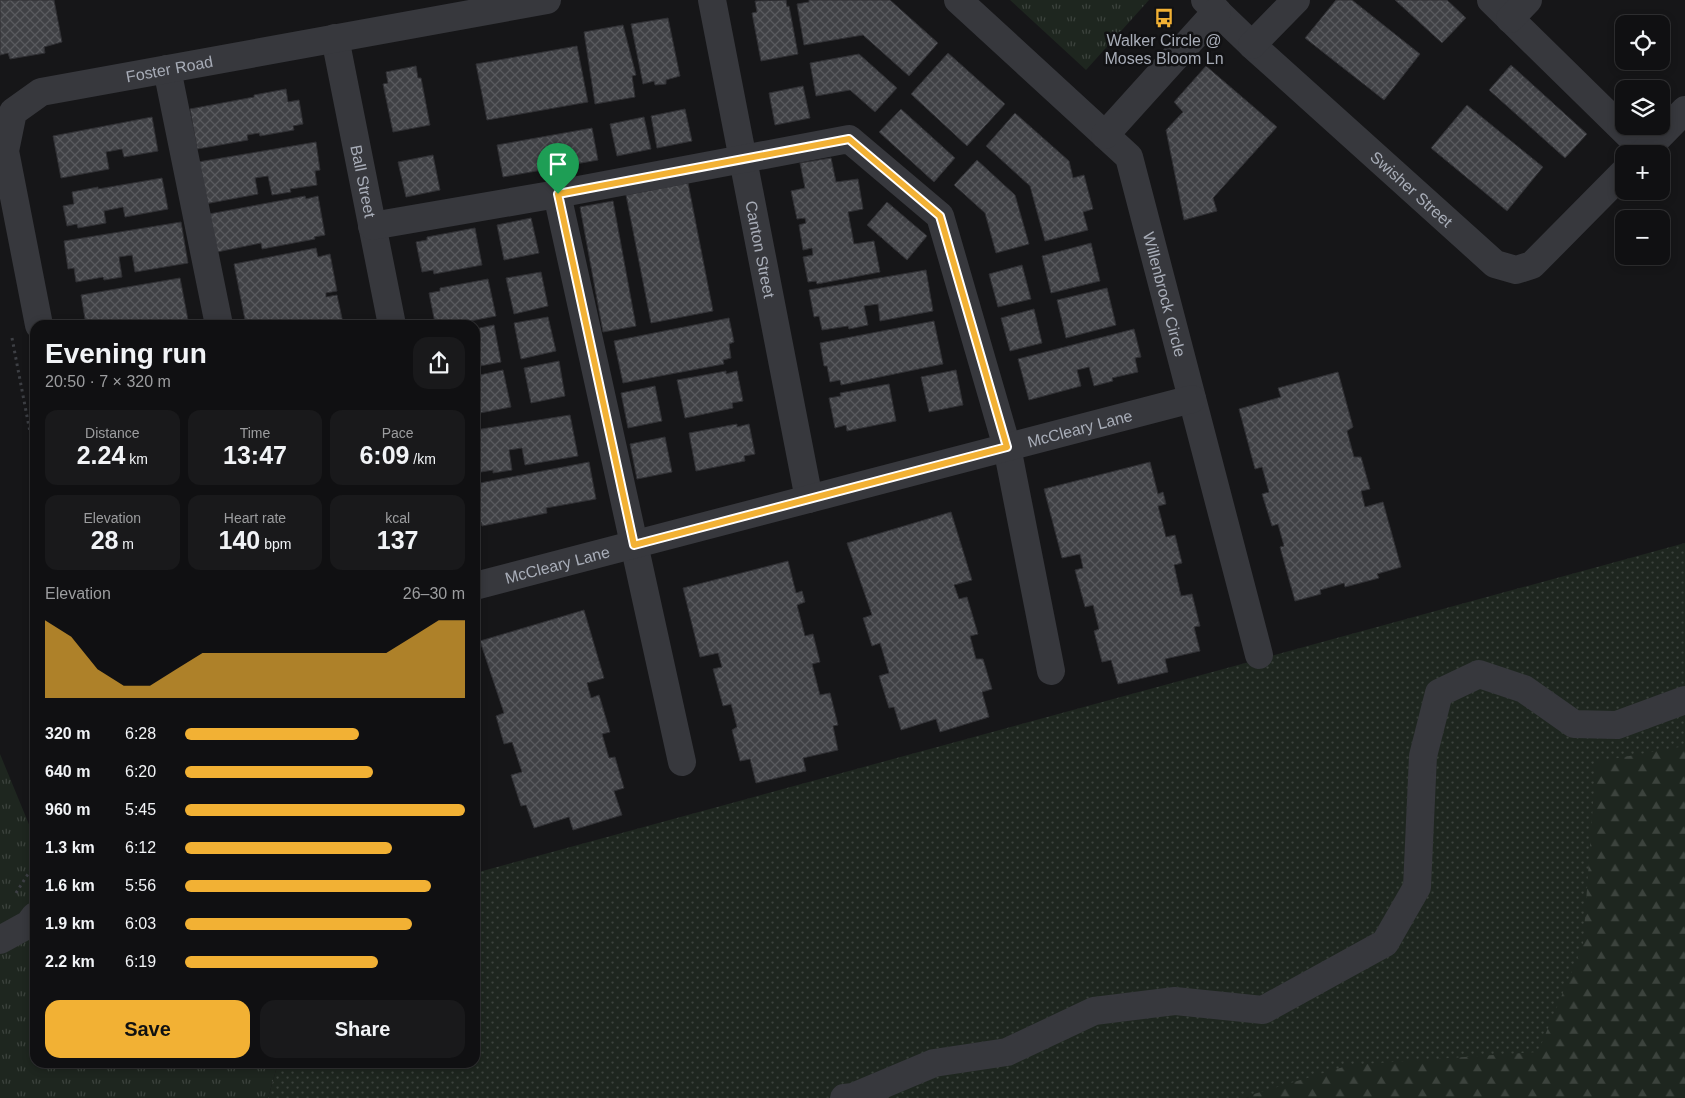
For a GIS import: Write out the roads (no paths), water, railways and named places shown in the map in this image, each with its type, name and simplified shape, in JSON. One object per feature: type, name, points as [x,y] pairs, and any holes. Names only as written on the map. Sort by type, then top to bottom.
[{"type":"street","name":"Foster Road","points":[[38,320],[5,150],[13,112],[41,92],[546,0]]},
{"type":"street","name":"Canton Street","points":[[712,0],[809,499]]},
{"type":"street","name":"Willenbrock Circle","points":[[958,0],[1129,156],[1259,655]]},
{"type":"street","points":[[1252,46],[1296,0]]},
{"type":"street","points":[[1491,0],[1519,9],[1638,145]]},
{"type":"street","points":[[1105,135],[1211,6]]},
{"type":"street","name":"Swisher Street","points":[[1211,6],[1252,46],[1495,264],[1516,270],[1532,265],[1615,181]]},
{"type":"street","name":"Ball Street","points":[[335,38],[391,320]]},
{"type":"street","points":[[167,68],[218,320]]},
{"type":"street","points":[[1651,145],[1685,110]]},
{"type":"street","points":[[372,226],[558,194],[849,139],[940,216],[1007,447],[1051,671]]},
{"type":"street","points":[[558,194],[682,762]]},
{"type":"street","name":"McCleary Lane","points":[[480,585],[1192,399]]},
{"type":"street","points":[[844,1098],[853,1097],[934,1063],[1007,1052],[1094,1011],[1174,1001],[1263,1010],[1385,943],[1417,887],[1424,756],[1439,693],[1479,674],[1524,689],[1574,724],[1618,725],[1685,700]]},
{"type":"street","points":[[0,940],[30,923]]},
{"type":"place","name":"Walker Circle @ Moses Bloom Ln","points":[[1164,18]]}]
